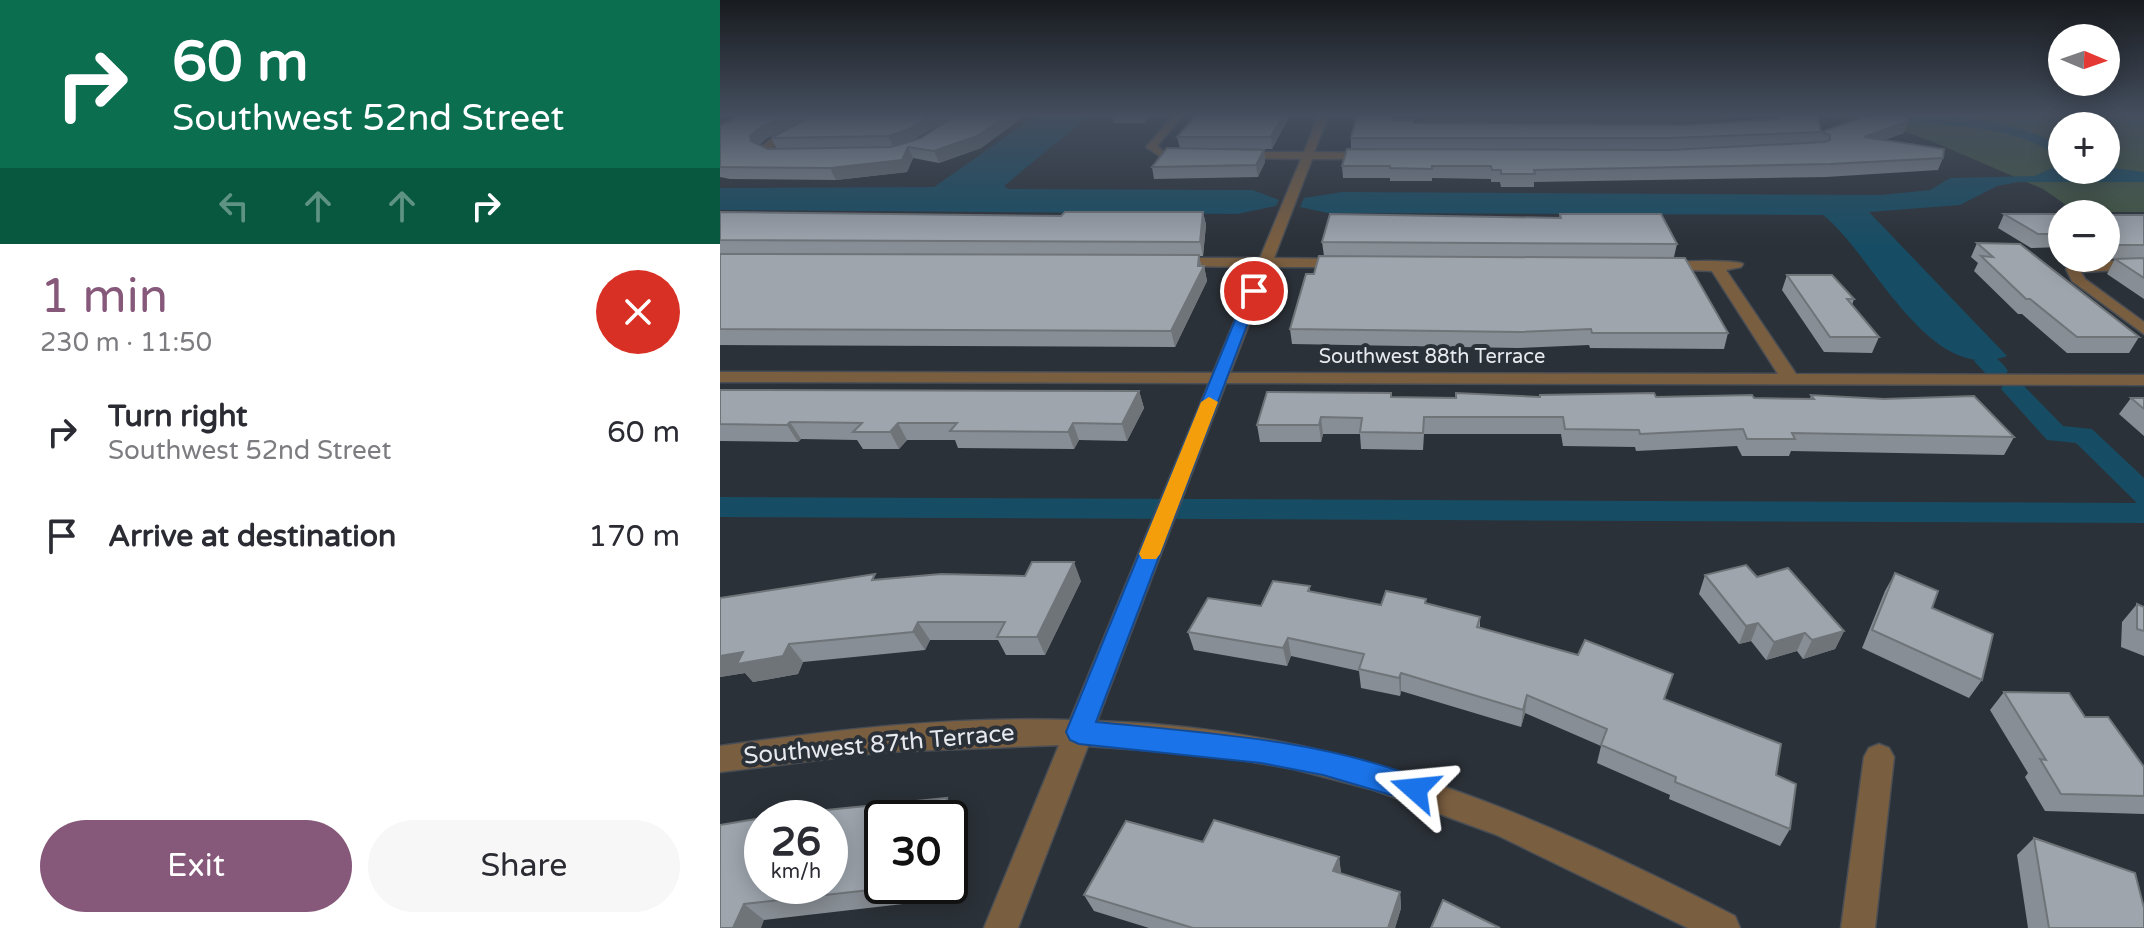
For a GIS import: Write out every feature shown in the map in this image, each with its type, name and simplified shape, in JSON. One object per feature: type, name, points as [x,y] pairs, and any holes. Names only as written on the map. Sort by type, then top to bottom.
[{"type":"street","points":[[1001,928],[1307,158]]},
{"type":"street","points":[[1164,262],[1352,263]]},
{"type":"street","points":[[1718,269],[1736,264]]},
{"type":"street","points":[[1656,265],[1704,265],[1725,274],[1791,380]]},
{"type":"street","points":[[2144,265],[2097,265],[2073,269],[2079,281],[2144,329]]},
{"type":"street","name":"Southwest 88th Terrace","points":[[720,377],[2144,380]]},
{"type":"street","name":"Southwest 87th Terrace","points":[[720,759],[791,748],[952,733],[1079,732],[1261,751],[1374,776],[1435,796],[1514,829],[1723,928]]},
{"type":"street","points":[[1858,928],[1879,757]]},
{"type":"green space","points":[[1972,158],[2048,158],[2048,184],[2120,184],[2120,158],[2144,158],[2144,212],[2120,212],[2120,200],[2059,200],[2043,189]]},
{"type":"water","points":[[975,158],[1038,158],[1004,186],[1008,189],[1253,190],[1279,200],[1276,206],[1237,214],[720,210],[720,188],[934,187]]},
{"type":"water","points":[[2120,169],[2144,172],[2144,182],[2120,182]]},
{"type":"water","points":[[2048,170],[2048,182],[1997,186],[1960,205],[1869,212],[2007,356],[1978,360],[1952,352],[1927,335],[1842,233],[1823,215],[1328,213],[1300,207],[1304,198],[1342,192],[1881,195],[1930,190],[1950,178],[2035,176]]},
{"type":"building","points":[[720,158],[903,158],[830,168],[720,167]]},
{"type":"building","points":[[1159,158],[1260,158],[1256,165],[1152,167]]},
{"type":"building","points":[[1344,158],[1937,158],[1830,164],[1534,170],[1535,174],[1501,174],[1501,170],[1492,170],[1491,166],[1432,166],[1432,169],[1342,166]]},
{"type":"building","points":[[720,212],[1061,216],[1065,212],[1203,212],[1200,242],[720,240]]},
{"type":"building","points":[[1330,214],[1561,218],[1560,214],[1661,214],[1677,244],[1322,242]]},
{"type":"building","points":[[2004,214],[2048,214],[2048,234],[2038,234]]},
{"type":"building","points":[[2120,215],[2144,215],[2144,245],[2120,245]]},
{"type":"building","points":[[1977,243],[2020,244],[2048,266],[2048,272],[2056,272],[2139,337],[2077,337],[2026,299],[1981,256],[1993,257]]},
{"type":"building","points":[[720,254],[1199,255],[1198,266],[1204,266],[1171,331],[720,329]]},
{"type":"building","points":[[1319,256],[1685,258],[1728,333],[1592,333],[1591,329],[1519,332],[1290,329],[1306,274],[1314,274]]},
{"type":"building","points":[[2144,258],[2144,278],[2120,262],[2120,259]]},
{"type":"building","points":[[1787,275],[1832,275],[1854,299],[1847,299],[1879,337],[1830,337]]},
{"type":"building","points":[[720,390],[1139,391],[1122,424],[1073,423],[1068,432],[950,431],[957,423],[898,423],[890,432],[853,432],[862,423],[720,424]]},
{"type":"building","points":[[1267,392],[1391,393],[1391,397],[1456,398],[1456,393],[1540,397],[1654,393],[1656,397],[1752,395],[1754,398],[1814,399],[1811,395],[1884,399],[1974,396],[2014,437],[1792,433],[1795,439],[1747,439],[1743,429],[1640,434],[1639,430],[1565,429],[1563,417],[1424,417],[1423,433],[1360,432],[1362,418],[1321,417],[1319,425],[1257,425]]},
{"type":"building","points":[[2131,398],[2144,398],[2144,409]]},
{"type":"building","points":[[1032,562],[1074,562],[1037,637],[997,637],[1005,622],[918,622],[913,632],[789,644],[783,656],[737,664],[743,652],[720,656],[720,598],[875,574],[872,580],[941,574],[1025,576]]},
{"type":"building","points":[[1746,565],[1757,577],[1788,568],[1844,631],[1812,640],[1805,633],[1774,642],[1758,623],[1746,626],[1705,575]]},
{"type":"building","points":[[1895,573],[1938,591],[1932,608],[1993,634],[1982,680],[1872,630]]},
{"type":"building","points":[[1273,581],[1310,586],[1308,591],[1381,605],[1386,591],[1426,599],[1425,603],[1480,617],[1477,627],[1578,655],[1585,640],[1673,674],[1664,699],[1781,744],[1776,775],[1796,784],[1790,829],[1675,782],[1676,777],[1601,745],[1607,729],[1527,695],[1523,710],[1401,673],[1399,678],[1359,669],[1364,654],[1288,638],[1283,648],[1188,632],[1208,598],[1261,606]]},
{"type":"building","points":[[2137,604],[2144,607],[2144,631],[2137,629]]},
{"type":"building","points":[[2004,692],[2069,693],[2085,717],[2108,717],[2144,767],[2144,796],[2061,794],[2040,759],[2046,760]]},
{"type":"building","points":[[864,806],[864,891],[848,892],[848,808]]},
{"type":"building","points":[[1214,820],[1339,857],[1333,871],[1400,892],[1388,928],[1193,928],[1084,895],[1126,821],[1203,842]]},
{"type":"building","points":[[744,821],[744,904],[733,928],[720,928],[720,825]]},
{"type":"building","points":[[2034,838],[2135,873],[2144,908],[2144,928],[2049,928]]},
{"type":"building","points":[[1443,900],[1500,928],[1431,928]]},
{"type":"waterway","points":[[1986,361],[1996,371]]},
{"type":"waterway","points":[[2013,389],[2056,434],[2083,435],[2144,495]]},
{"type":"waterway","points":[[720,507],[2144,513]]},
{"type":"slow traffic","points":[[1149,554],[1209,402]]},
{"type":"route","points":[[1254,291],[1079,732],[1199,742],[1261,751],[1323,762],[1415,789]]}]
